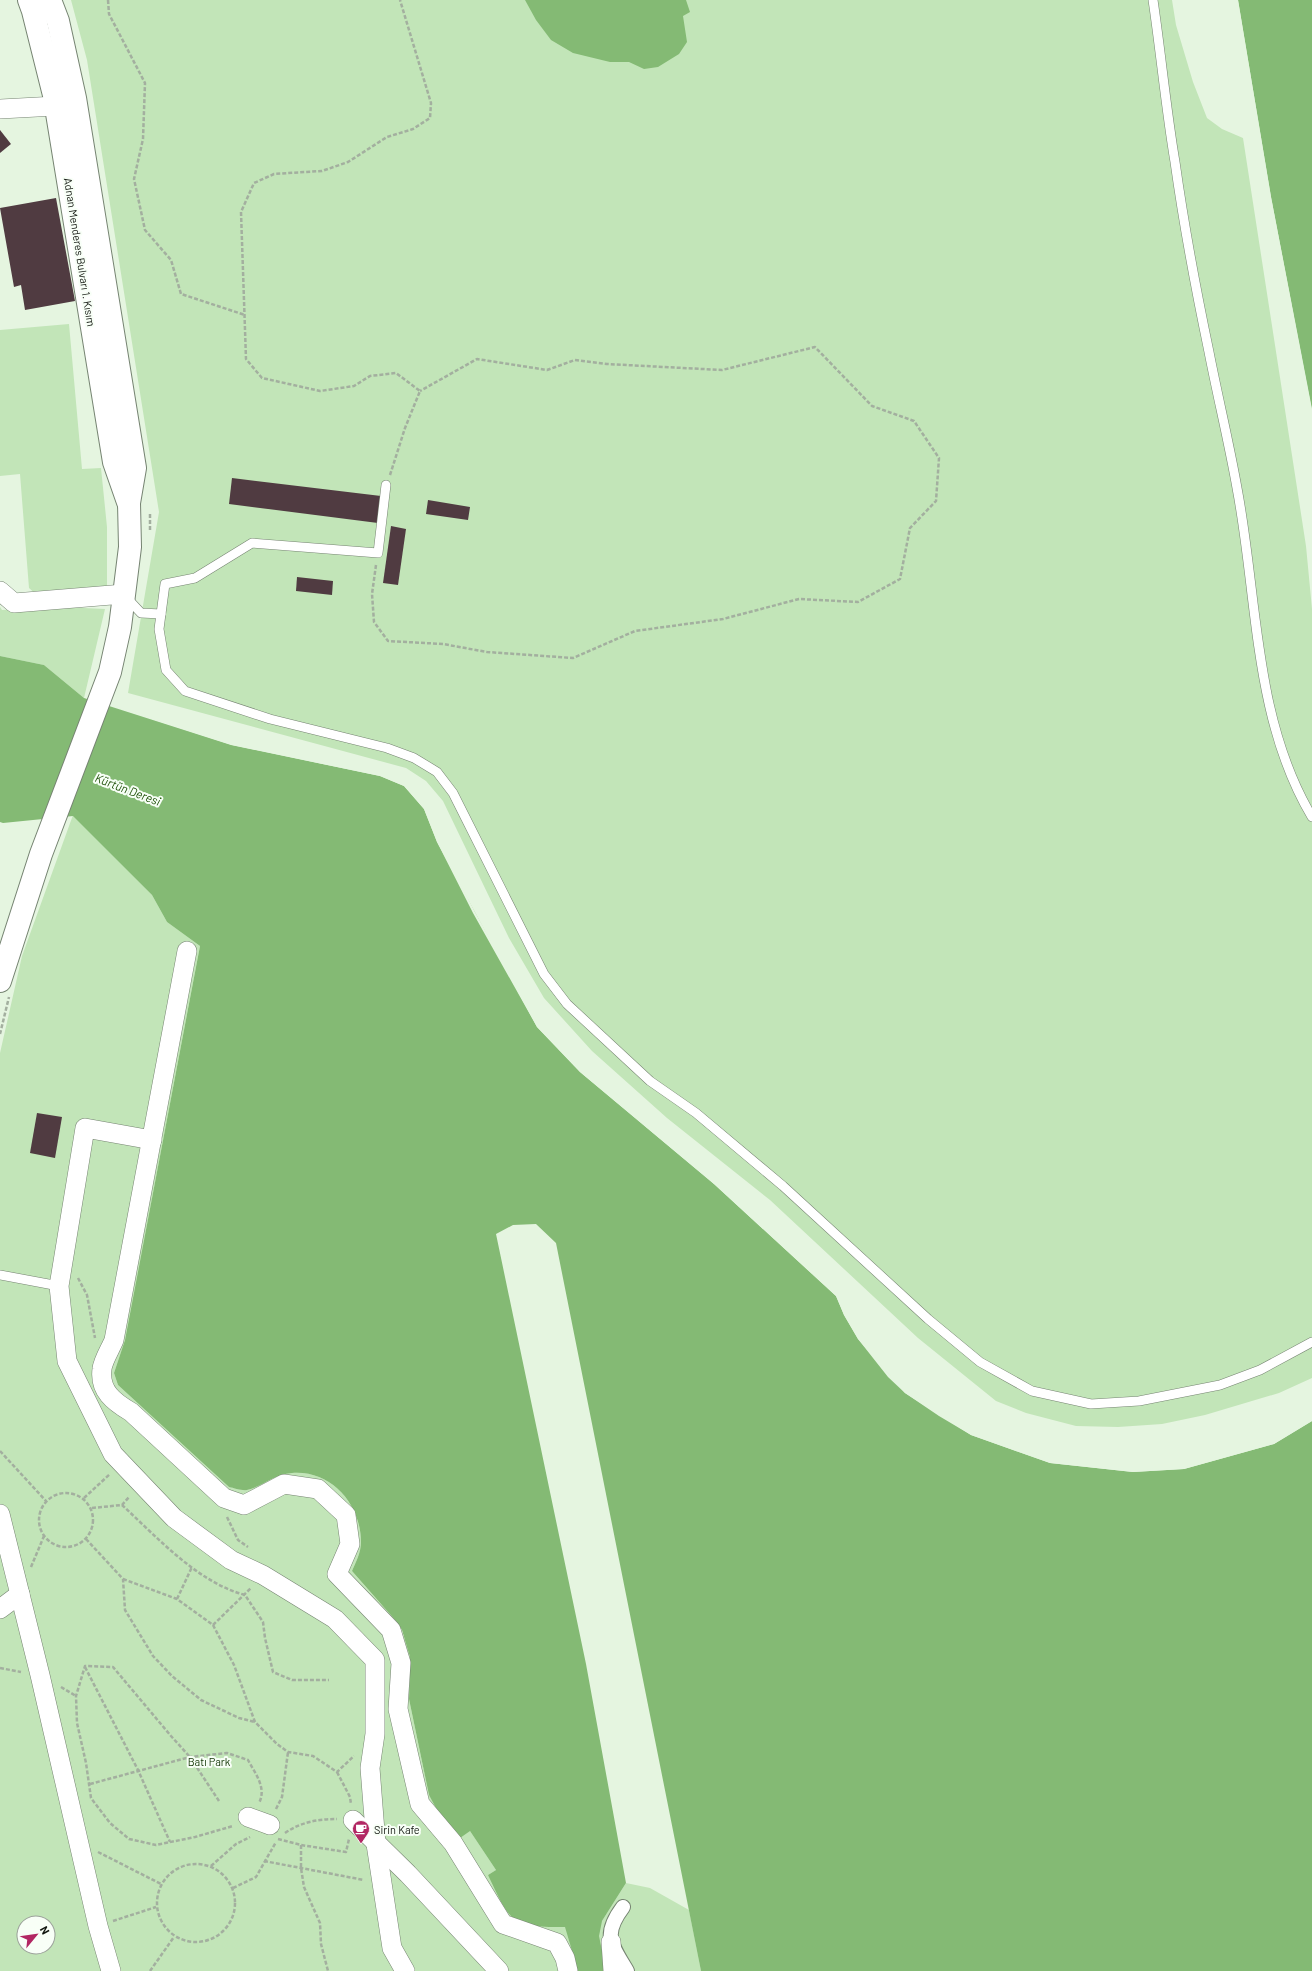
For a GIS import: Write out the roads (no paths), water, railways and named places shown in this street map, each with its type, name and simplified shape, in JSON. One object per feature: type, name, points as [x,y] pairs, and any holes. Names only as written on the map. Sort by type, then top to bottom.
[{"type":"main road","name":"Adnan Menderes Bulvarı 1. Kısım","points":[[0,981],[3,965],[41,854],[110,672],[120,627],[130,547],[129,503],[136,468],[60,100],[29,0]]},
{"type":"main road","name":"Adnan Menderes Bulvarı 1. Kısım","points":[[50,0],[58,21],[60,100]]},
{"type":"street","points":[[0,98],[60,100]]},
{"type":"street","points":[[0,108],[60,100]]},
{"type":"street","points":[[0,591],[14,603],[124,594]]},
{"type":"street","points":[[187,951],[114,1340],[102,1368],[103,1386],[114,1402],[131,1412],[224,1498],[244,1505],[284,1484],[318,1489],[346,1514],[350,1544],[337,1574],[391,1630],[402,1664],[398,1708],[420,1804],[453,1843],[503,1924],[557,1942],[565,1958],[568,1971]]},
{"type":"street","points":[[152,1140],[85,1128],[61,1277],[67,1361],[113,1454],[174,1518],[231,1560],[263,1575],[335,1619],[375,1660],[375,1734],[370,1768],[376,1844],[392,1948],[404,1971]]},
{"type":"street","points":[[0,1514],[80,1843],[98,1926],[111,1971]]},
{"type":"street","points":[[0,1609],[20,1594]]},
{"type":"street","points":[[248,1817],[270,1833]]},
{"type":"street","points":[[353,1820],[408,1874],[500,1971]]},
{"type":"street","points":[[613,1971],[611,1942],[613,1921],[623,1907]]},
{"type":"street","points":[[611,1942],[627,1971]]},
{"type":"lane","points":[[1153,0],[1174,162],[1208,350],[1238,489],[1251,583],[1256,639],[1273,721],[1297,792],[1312,817]]},
{"type":"lane","points":[[386,486],[378,553],[252,543],[196,578],[165,584],[159,629],[166,670],[185,691],[270,719],[387,748],[414,758],[437,772],[452,793],[544,974],[567,1004],[650,1081],[696,1113],[783,1186],[928,1319],[980,1362],[1032,1391],[1090,1404],[1138,1401],[1220,1385],[1260,1370],[1312,1342]]},
{"type":"lane","points":[[124,594],[141,613],[161,614]]},
{"type":"lane","points":[[0,1275],[61,1277]]},
{"type":"water","points":[[525,0],[686,0],[690,12],[683,16],[687,42],[679,54],[658,67],[644,69],[629,62],[610,62],[573,53],[551,40],[536,20]]},
{"type":"water","points":[[1238,0],[1312,0],[1312,409],[1271,197]]},
{"type":"water","name":"Kürtün Deresi","points":[[0,656],[44,665],[84,698],[231,745],[380,776],[404,786],[424,809],[437,842],[537,1027],[580,1072],[714,1184],[836,1296],[844,1315],[858,1339],[905,1393],[971,1435],[1050,1463],[1133,1472],[1184,1469],[1274,1444],[1312,1421],[1312,1971],[701,1971],[556,1243],[536,1224],[513,1225],[496,1234],[586,1664],[626,1883],[602,1921],[599,1936],[606,1971],[578,1971],[565,1927],[529,1925],[516,1920],[511,1916],[501,1902],[488,1875],[496,1870],[470,1831],[460,1838],[442,1819],[429,1795],[409,1699],[410,1657],[402,1630],[396,1621],[352,1571],[357,1561],[361,1546],[360,1528],[350,1503],[342,1492],[320,1477],[292,1473],[280,1476],[247,1490],[229,1487],[118,1385],[114,1373],[125,1340],[200,946],[167,922],[152,895],[73,816],[3,823],[0,822]]},
{"type":"place","name":"Sirin Kafe","points":[[361,1844]]},
{"type":"park label","name":"Batı Park","points":[[209,1761]]}]
